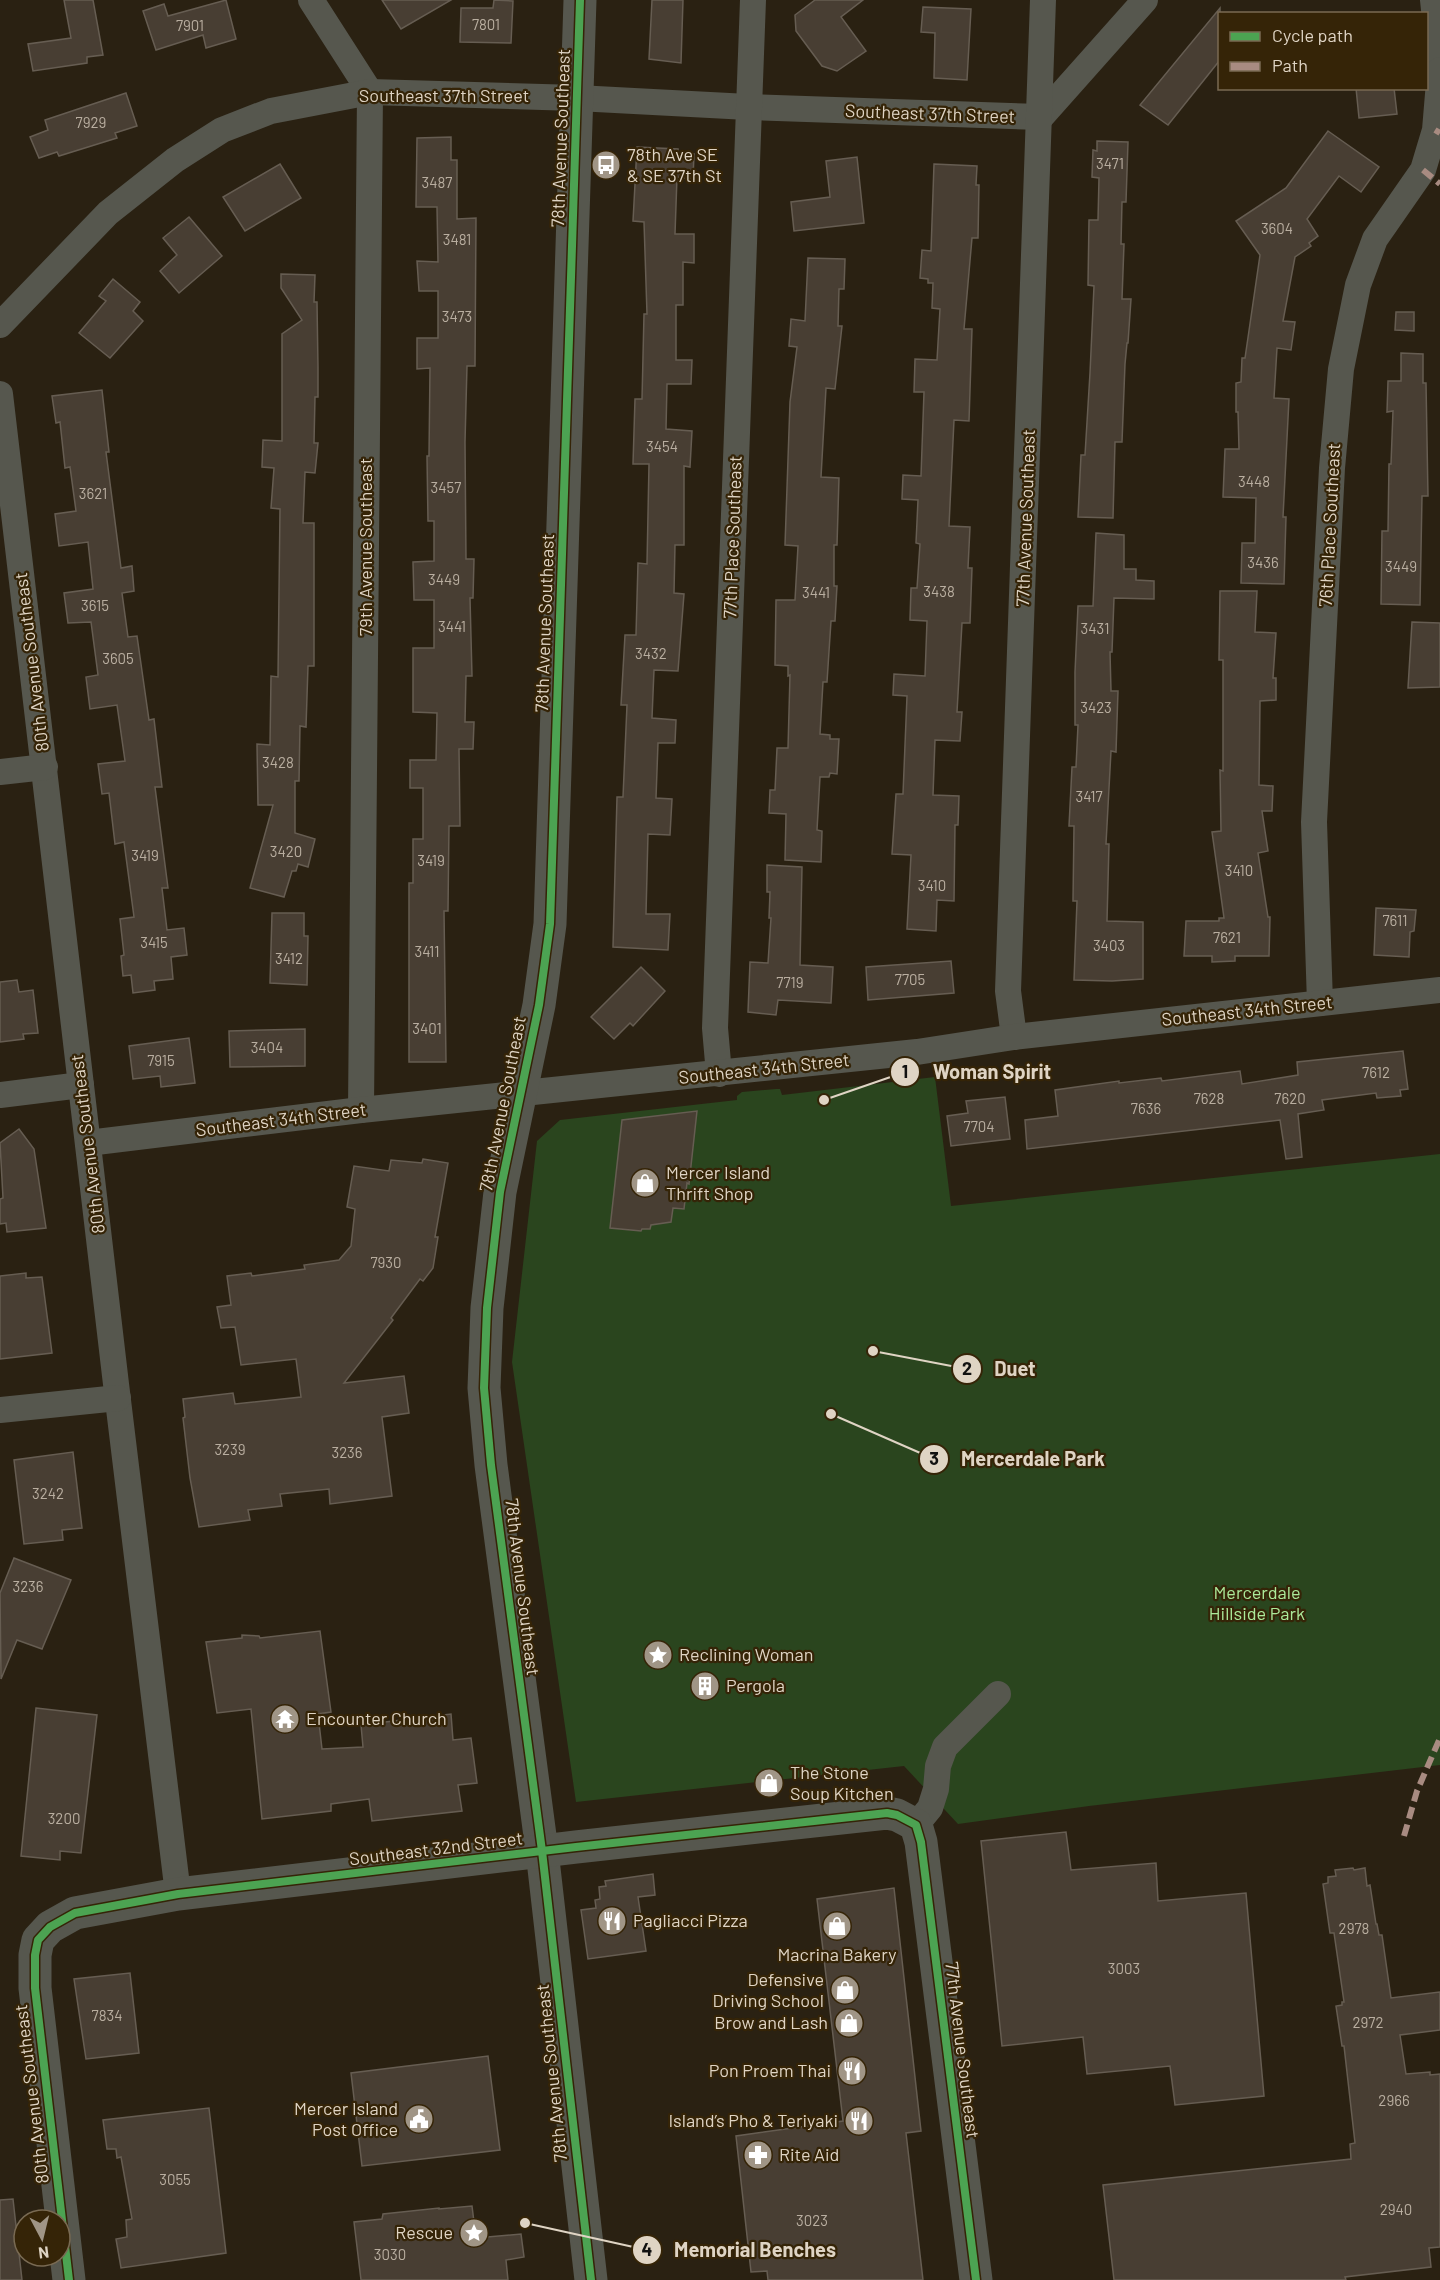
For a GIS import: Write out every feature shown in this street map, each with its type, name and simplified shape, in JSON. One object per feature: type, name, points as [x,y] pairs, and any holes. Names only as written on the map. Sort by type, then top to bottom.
[{"type":"street","points":[[311,0],[370,92]]},
{"type":"street","name":"78th Avenue Southeast","points":[[580,0],[550,924],[538,1005],[500,1192],[487,1308],[484,1388],[491,1465],[542,1851],[591,2280]]},
{"type":"street","name":"77th Place Southeast","points":[[719,1074],[715,1028],[753,0]]},
{"type":"street","name":"77th Avenue Southeast","points":[[1014,1037],[1008,991],[1041,117],[1043,0]]},
{"type":"street","points":[[1041,117],[1145,0]]},
{"type":"street","name":"76th Place Southeast","points":[[1320,1003],[1314,822],[1332,468],[1341,369],[1358,285],[1374,239],[1423,170],[1435,130],[1440,69],[1433,0]]},
{"type":"street","name":"Southeast 37th Street","points":[[0,326],[108,213],[175,160],[222,130],[271,111],[370,92],[1041,117]]},
{"type":"street","name":"79th Avenue Southeast","points":[[361,1110],[370,92]]},
{"type":"street","name":"80th Avenue Southeast","points":[[0,395],[178,1894]]},
{"type":"street","points":[[0,772],[45,767]]},
{"type":"street","name":"Southeast 34th Street","points":[[88,1143],[361,1110],[917,1052],[1014,1037],[1440,990]]},
{"type":"street","points":[[0,1095],[81,1085]]},
{"type":"street","points":[[0,1410],[118,1398]]},
{"type":"street","points":[[916,1825],[930,1808],[945,1747],[998,1694]]},
{"type":"street","name":"Southeast 32nd Street","points":[[38,1940],[50,1927],[75,1913],[178,1894],[887,1813],[907,1819],[916,1825]]},
{"type":"street","name":"77th Avenue Southeast","points":[[916,1825],[921,1842],[976,2280]]},
{"type":"street","name":"80th Avenue Southeast","points":[[38,1940],[35,1955],[35,1988],[69,2280]]},
{"type":"green space","name":"Mercerdale Hillside Park","points":[[935,1077],[951,1206],[1440,1154],[1440,1765],[1089,1806],[958,1824],[904,1766],[576,1802],[512,1362],[537,1141],[560,1120],[737,1100],[737,1096],[742,1092],[780,1089],[782,1095]]},
{"type":"building","points":[[64,0],[93,0],[103,55],[87,57],[87,63],[33,71],[28,44],[71,38]]},
{"type":"building","points":[[226,0],[236,39],[206,48],[203,35],[156,50],[143,11],[164,4],[168,16]]},
{"type":"building","points":[[382,0],[451,0],[401,29]]},
{"type":"building","points":[[494,0],[513,1],[511,43],[460,42],[461,8],[493,8]]},
{"type":"building","points":[[652,0],[683,0],[681,63],[649,59]]},
{"type":"building","points":[[815,0],[863,0],[841,17],[866,51],[837,71],[822,66],[796,31],[795,15]]},
{"type":"building","points":[[923,7],[971,9],[967,80],[934,78],[935,33],[921,32]]},
{"type":"building","points":[[1220,8],[1218,12],[1218,62],[1168,125],[1140,105]]},
{"type":"building","points":[[1356,90],[1394,90],[1397,114],[1359,118]]},
{"type":"building","points":[[126,93],[137,126],[115,133],[117,138],[59,156],[57,152],[39,158],[30,137],[48,130],[45,120]]},
{"type":"building","points":[[1328,131],[1379,167],[1361,192],[1339,176],[1307,219],[1318,236],[1309,243],[1311,246],[1295,257],[1283,321],[1295,322],[1291,350],[1277,348],[1274,398],[1289,399],[1283,517],[1286,517],[1284,584],[1241,583],[1242,543],[1255,543],[1256,498],[1223,497],[1225,449],[1239,449],[1236,383],[1241,382],[1242,358],[1245,358],[1260,255],[1236,221],[1286,188]]},
{"type":"building","points":[[451,137],[451,160],[457,160],[457,219],[476,218],[475,366],[467,366],[465,442],[466,559],[474,559],[473,598],[470,598],[472,676],[466,676],[465,722],[474,722],[473,749],[459,749],[460,826],[449,826],[448,911],[444,911],[446,1062],[409,1062],[409,883],[413,883],[413,839],[423,839],[423,788],[410,788],[410,760],[436,760],[437,713],[413,712],[413,648],[434,648],[434,600],[414,600],[413,562],[434,561],[434,521],[428,521],[427,456],[429,456],[430,368],[417,369],[417,338],[438,338],[438,291],[419,291],[417,261],[438,262],[437,207],[416,207],[417,138]]},
{"type":"building","points":[[1097,141],[1128,142],[1126,202],[1122,202],[1121,244],[1124,244],[1122,299],[1131,299],[1125,364],[1122,442],[1115,442],[1113,518],[1078,517],[1081,455],[1085,455],[1094,286],[1088,285],[1089,220],[1098,220],[1099,178],[1092,177],[1093,150],[1097,151]]},
{"type":"building","points":[[637,147],[678,149],[678,154],[694,154],[693,179],[677,177],[675,234],[694,234],[694,263],[683,262],[683,305],[676,305],[676,360],[692,360],[691,384],[667,384],[666,429],[692,431],[690,467],[684,466],[684,545],[675,545],[674,593],[684,594],[678,671],[654,670],[652,718],[676,720],[675,743],[658,743],[656,798],[672,799],[670,835],[648,834],[646,914],[670,914],[668,950],[613,947],[617,797],[623,797],[627,705],[621,705],[625,635],[636,635],[638,563],[647,564],[649,464],[633,464],[635,399],[642,399],[644,314],[647,314],[644,222],[633,221]]},
{"type":"building","points":[[857,157],[864,223],[794,231],[791,202],[830,197],[826,161]]},
{"type":"building","points":[[280,164],[301,198],[245,231],[223,197]]},
{"type":"building","points":[[934,164],[977,166],[976,185],[979,185],[978,238],[972,238],[964,329],[972,329],[969,421],[954,420],[949,526],[970,527],[968,568],[972,568],[970,623],[962,623],[957,712],[962,712],[960,741],[935,740],[933,795],[959,796],[958,825],[955,825],[954,901],[937,900],[936,931],[907,929],[911,855],[892,854],[896,794],[903,794],[907,696],[893,695],[894,674],[925,676],[927,621],[910,620],[911,588],[917,588],[920,544],[916,543],[918,500],[902,499],[903,475],[921,476],[924,392],[914,392],[915,359],[937,360],[940,309],[932,308],[933,283],[928,283],[928,279],[920,278],[922,250],[931,251]]},
{"type":"building","points":[[189,217],[222,256],[179,293],[160,271],[177,255],[163,238]]},
{"type":"building","points":[[808,258],[845,259],[844,289],[839,289],[838,326],[842,326],[835,389],[826,388],[821,477],[839,478],[837,545],[834,545],[834,586],[837,586],[835,621],[831,621],[827,682],[823,682],[820,734],[830,735],[830,739],[839,739],[837,774],[830,773],[829,777],[820,777],[817,830],[822,831],[821,862],[785,860],[786,814],[769,813],[770,790],[775,790],[777,748],[788,748],[790,675],[788,676],[788,666],[775,665],[776,600],[795,600],[798,546],[785,545],[790,402],[797,347],[789,346],[791,319],[805,321]]},
{"type":"building","points":[[281,274],[315,275],[314,302],[317,302],[318,367],[314,443],[318,443],[315,473],[305,472],[303,523],[314,523],[314,666],[308,666],[306,727],[300,726],[299,781],[295,781],[295,833],[315,839],[308,867],[298,864],[296,871],[292,871],[284,897],[250,888],[273,805],[258,805],[257,744],[270,745],[271,676],[278,677],[280,509],[271,508],[274,468],[262,467],[263,440],[282,441],[282,334],[302,320],[281,288]]},
{"type":"building","points":[[113,279],[140,302],[133,311],[143,321],[110,358],[79,333],[106,301],[99,296]]},
{"type":"building","points":[[1396,312],[1414,312],[1414,331],[1395,330]]},
{"type":"building","points":[[1401,353],[1423,354],[1423,383],[1426,383],[1428,496],[1422,496],[1420,605],[1381,604],[1382,531],[1388,531],[1393,411],[1387,412],[1388,381],[1401,381]]},
{"type":"building","points":[[102,390],[109,452],[106,452],[121,568],[132,566],[134,591],[122,593],[128,637],[137,636],[149,720],[154,719],[162,787],[155,787],[168,888],[162,888],[167,930],[184,928],[187,955],[171,957],[173,979],[154,981],[155,990],[133,993],[131,975],[123,976],[121,956],[124,955],[120,919],[134,917],[124,842],[115,844],[109,793],[102,794],[98,764],[125,761],[117,705],[90,709],[86,677],[98,675],[91,622],[68,623],[64,593],[93,589],[88,542],[59,546],[55,514],[76,511],[70,467],[65,468],[60,422],[56,423],[52,396]]},
{"type":"building","points":[[1096,533],[1124,535],[1124,569],[1136,569],[1136,580],[1154,581],[1154,599],[1114,598],[1112,652],[1110,652],[1111,691],[1118,691],[1116,752],[1111,751],[1106,844],[1109,844],[1107,921],[1143,922],[1143,979],[1074,980],[1077,901],[1073,901],[1074,826],[1069,826],[1072,767],[1076,767],[1078,725],[1075,725],[1075,672],[1078,606],[1093,606]]},
{"type":"building","points":[[1220,591],[1257,591],[1255,632],[1276,633],[1273,678],[1276,678],[1276,700],[1260,701],[1259,785],[1273,786],[1272,811],[1262,811],[1268,851],[1258,853],[1268,917],[1270,917],[1269,956],[1235,956],[1235,961],[1212,962],[1212,956],[1184,956],[1186,921],[1219,921],[1219,918],[1224,918],[1212,832],[1221,831],[1220,770],[1223,771],[1223,660],[1219,660]]},
{"type":"building","points":[[1412,622],[1440,623],[1440,687],[1408,688]]},
{"type":"building","points":[[767,865],[802,867],[800,965],[833,967],[831,1003],[778,1000],[776,1015],[748,1012],[750,962],[768,963],[771,918],[769,918],[770,892],[767,892]]},
{"type":"building","points":[[1376,908],[1416,910],[1414,931],[1410,932],[1409,957],[1374,955]]},
{"type":"building","points":[[272,913],[304,913],[304,936],[308,936],[307,985],[270,983]]},
{"type":"building","points":[[951,961],[954,993],[868,1000],[866,967]]},
{"type":"building","points":[[641,967],[665,991],[633,1026],[630,1023],[614,1039],[591,1017]]},
{"type":"building","points":[[17,980],[19,992],[33,990],[38,1033],[23,1034],[24,1039],[0,1042],[0,982]]},
{"type":"building","points":[[305,1029],[305,1066],[230,1067],[229,1031]]},
{"type":"building","points":[[189,1038],[195,1083],[161,1087],[160,1076],[133,1079],[129,1046]]},
{"type":"building","points":[[1403,1051],[1408,1089],[1400,1090],[1401,1096],[1377,1098],[1376,1093],[1322,1100],[1324,1110],[1298,1114],[1302,1157],[1286,1159],[1280,1120],[1027,1149],[1025,1120],[1058,1116],[1055,1090],[1119,1081],[1119,1083],[1161,1078],[1162,1081],[1240,1071],[1242,1084],[1298,1075],[1297,1062]]},
{"type":"building","points":[[1005,1097],[1010,1139],[951,1146],[947,1116],[968,1113],[966,1101]]},
{"type":"building","name":"Mercer Island Thrift Shop","points":[[697,1111],[684,1209],[673,1208],[671,1222],[651,1225],[650,1229],[641,1231],[610,1228],[622,1120]]},
{"type":"building","points":[[19,1129],[34,1149],[46,1228],[7,1232],[6,1223],[0,1224],[0,1199],[3,1198],[0,1143]]},
{"type":"building","points":[[423,1159],[448,1163],[435,1237],[438,1237],[433,1268],[423,1281],[420,1279],[391,1318],[393,1320],[344,1383],[404,1376],[409,1413],[382,1417],[392,1496],[330,1504],[329,1489],[280,1494],[282,1506],[248,1510],[250,1520],[199,1527],[190,1478],[183,1399],[233,1393],[235,1404],[301,1397],[296,1359],[241,1365],[235,1327],[221,1328],[217,1307],[231,1305],[227,1276],[251,1273],[252,1276],[305,1269],[304,1265],[339,1260],[351,1246],[355,1209],[347,1207],[354,1166],[389,1171],[391,1160],[422,1163]]},
{"type":"building","points":[[26,1273],[26,1278],[42,1277],[52,1353],[0,1359],[0,1276]]},
{"type":"building","points":[[73,1452],[82,1528],[62,1530],[63,1540],[24,1544],[14,1460]]},
{"type":"building","points":[[14,1558],[71,1580],[42,1649],[17,1640],[1,1679],[0,1593]]},
{"type":"building","name":"Encounter Church","points":[[320,1631],[331,1712],[318,1714],[322,1749],[363,1747],[361,1725],[451,1714],[453,1740],[471,1738],[477,1783],[458,1785],[462,1811],[372,1821],[369,1799],[331,1804],[331,1811],[262,1819],[251,1709],[217,1713],[206,1642],[242,1638],[242,1635],[259,1636],[260,1638]]},
{"type":"building","points":[[36,1708],[97,1715],[81,1853],[60,1851],[60,1860],[21,1856]]},
{"type":"building","points":[[1066,1832],[1071,1870],[1156,1863],[1158,1901],[1246,1893],[1264,2096],[1175,2105],[1170,2066],[1087,2074],[1083,2037],[1002,2046],[981,1841]]},
{"type":"building","points":[[1353,1868],[1354,1870],[1365,1868],[1367,1886],[1370,1885],[1376,1924],[1379,1935],[1382,1935],[1391,1998],[1440,1992],[1440,2030],[1400,2035],[1406,2074],[1430,2072],[1430,2075],[1440,2074],[1440,2247],[1429,2248],[1431,2267],[1345,2277],[1346,2280],[1114,2280],[1103,2185],[1351,2159],[1350,2144],[1355,2143],[1344,2046],[1342,2046],[1336,2006],[1344,2002],[1334,1933],[1330,1933],[1323,1884],[1328,1883],[1328,1877],[1336,1876],[1335,1870]]},
{"type":"building","name":"Pagliacci Pizza","points":[[653,1874],[655,1895],[638,1897],[646,1951],[588,1959],[581,1910],[596,1908],[595,1900],[600,1899],[599,1887],[606,1886],[605,1881]]},
{"type":"building","points":[[894,1888],[921,2131],[906,2133],[923,2280],[768,2280],[767,2271],[751,2272],[736,2136],[843,2121],[817,1899]]},
{"type":"building","points":[[130,1973],[139,2053],[86,2059],[74,1979]]},
{"type":"building","points":[[488,2056],[500,2150],[362,2166],[351,2073]]},
{"type":"building","points":[[209,2108],[226,2253],[121,2268],[116,2239],[127,2237],[126,2220],[132,2219],[121,2157],[117,2158],[116,2149],[107,2149],[103,2120]]},
{"type":"building","points":[[13,2199],[12,2268],[21,2268],[22,2280],[0,2280],[0,2200]]},
{"type":"building","points":[[472,2206],[476,2238],[521,2234],[524,2257],[506,2260],[508,2280],[361,2280],[354,2222],[382,2219],[383,2214]]},
{"type":"marked path","points":[[1435,130],[1440,133]]},
{"type":"marked path","points":[[1423,170],[1440,184]]},
{"type":"marked path","points":[[1404,1836],[1417,1791],[1440,1738]]},
{"type":"cycle path","points":[[580,0],[550,924],[539,1005],[500,1192],[487,1308],[484,1388],[491,1465],[542,1851],[591,2280]]},
{"type":"cycle path","points":[[69,2280],[35,1988],[35,1955],[38,1940],[50,1927],[75,1913],[178,1894],[887,1813],[897,1815],[916,1825],[921,1842],[976,2280]]},
{"type":"place","name":"78th Ave SE & SE 37th St","points":[[606,165]]},
{"type":"place","name":"Woman Spirit","points":[[824,1100]]},
{"type":"place","name":"Mercer Island Thrift Shop","points":[[645,1183]]},
{"type":"place","name":"Duet","points":[[873,1351]]},
{"type":"place","name":"Mercerdale Park","points":[[831,1414]]},
{"type":"place","name":"Reclining Woman","points":[[658,1655]]},
{"type":"place","name":"Pergola","points":[[705,1686]]},
{"type":"place","name":"Encounter Church","points":[[285,1719]]},
{"type":"place","name":"The Stone Soup Kitchen","points":[[769,1783]]},
{"type":"place","name":"Pagliacci Pizza","points":[[612,1921]]},
{"type":"place","name":"Macrina Bakery","points":[[837,1926]]},
{"type":"place","name":"Defensive Driving School","points":[[845,1990]]},
{"type":"place","name":"Brow and Lash","points":[[849,2023]]},
{"type":"place","name":"Pon Proem Thai","points":[[852,2071]]},
{"type":"place","name":"Mercer Island Post Office","points":[[419,2119]]},
{"type":"place","name":"Island’s Pho & Teriyaki","points":[[859,2121]]},
{"type":"place","name":"Rite Aid","points":[[758,2155]]},
{"type":"place","name":"Memorial Benches","points":[[525,2223]]},
{"type":"place","name":"Rescue","points":[[474,2233]]}]
